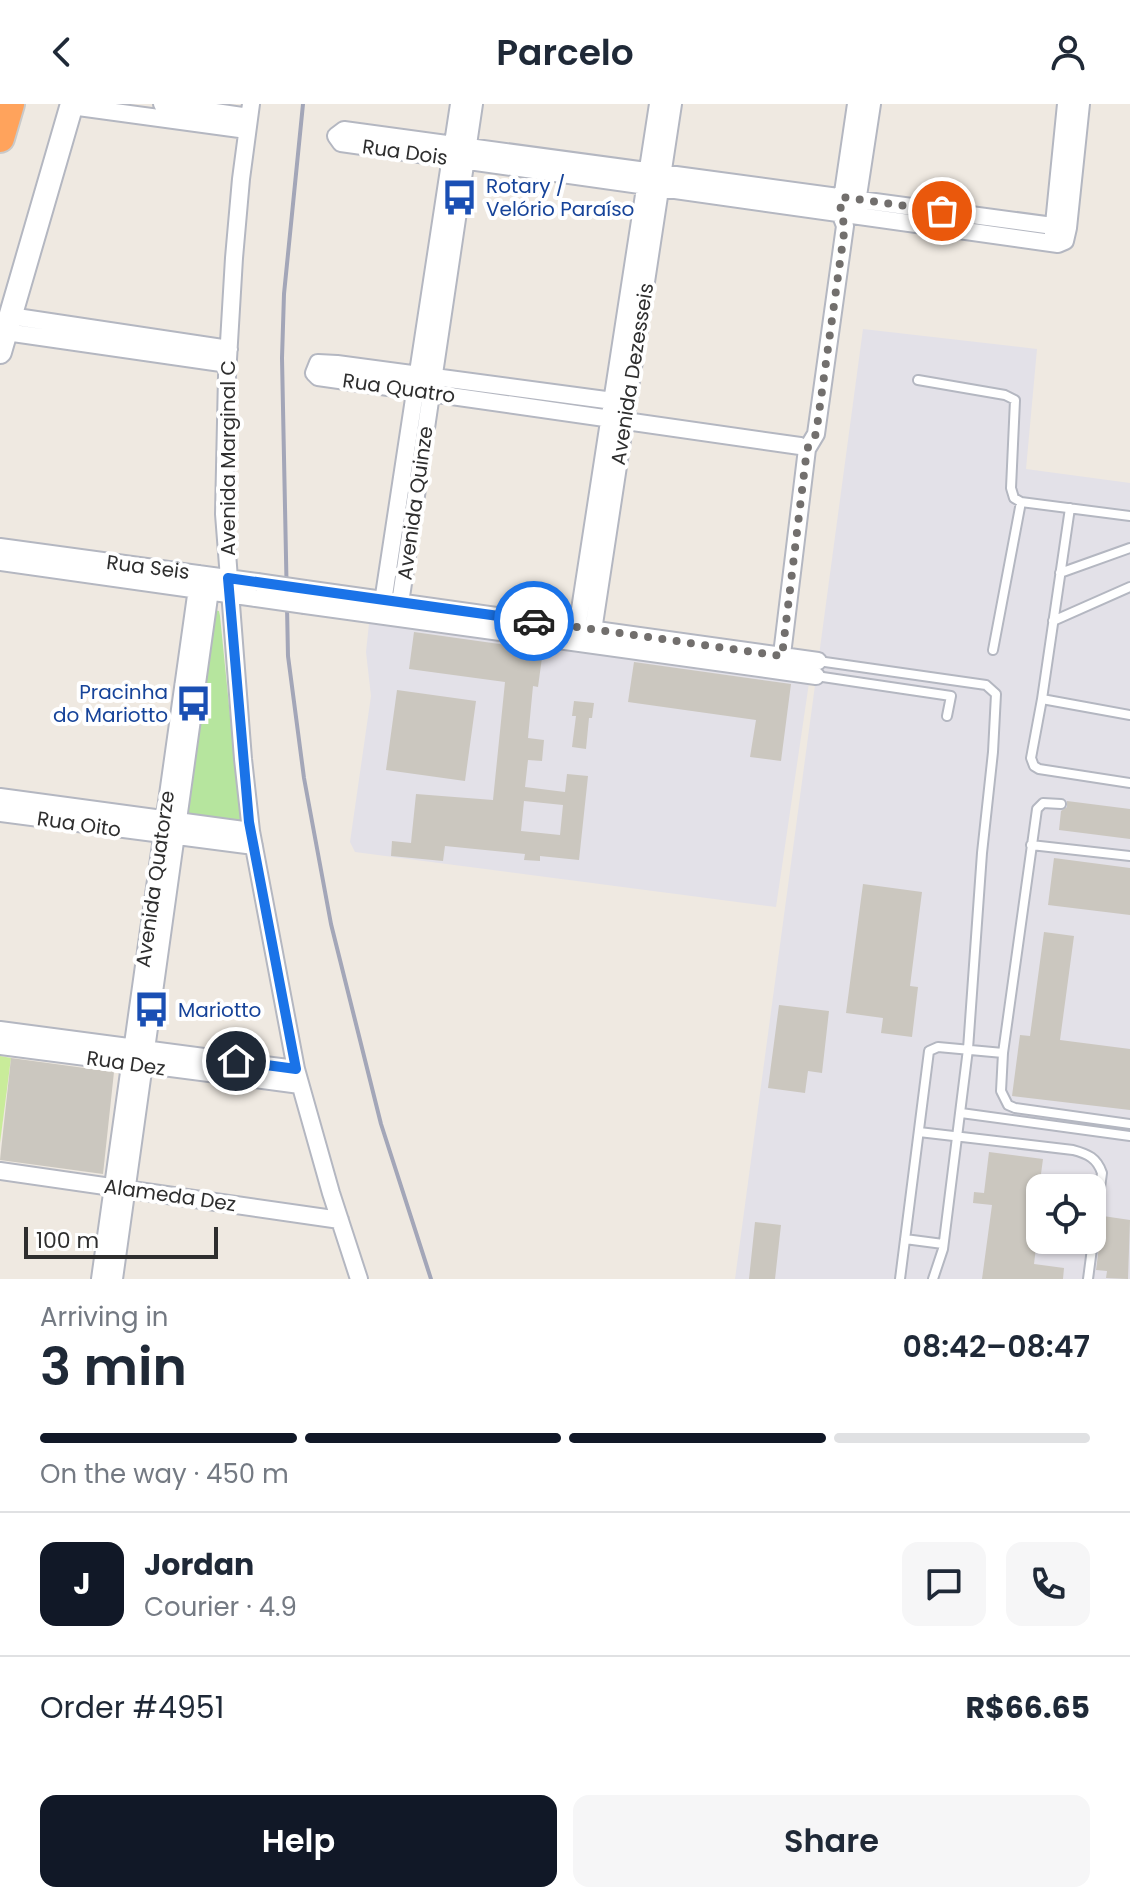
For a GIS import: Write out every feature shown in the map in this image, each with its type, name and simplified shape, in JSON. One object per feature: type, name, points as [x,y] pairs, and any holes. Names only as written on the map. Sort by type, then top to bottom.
[{"type":"highway","points":[[0,138],[10,104]]},
{"type":"main road","points":[[5,333],[72,105]]},
{"type":"street","points":[[162,104],[249,117]]},
{"type":"street","name":"Avenida Quinze","points":[[391,609],[459,152],[459,104]]},
{"type":"street","name":"Avenida Quinze","points":[[459,152],[474,104]]},
{"type":"street","name":"Avenida Dezesseis","points":[[655,179],[658,104]]},
{"type":"street","name":"Avenida Dezesseis","points":[[584,636],[655,179],[673,104]]},
{"type":"street","points":[[774,663],[807,449],[816,434],[848,210],[856,104]]},
{"type":"street","points":[[848,210],[872,104]]},
{"type":"street","points":[[1060,233],[1066,104]]},
{"type":"street","points":[[1060,233],[1081,104]]},
{"type":"street","points":[[72,105],[249,117]]},
{"type":"street","name":"Avenida Marginal C","points":[[249,117],[241,179],[228,356],[224,514],[212,584],[252,839],[298,1077],[359,1279]]},
{"type":"street","name":"Rua Dois","points":[[459,152],[341,143],[336,133],[344,130],[459,152],[848,210],[1060,233]]},
{"type":"street","points":[[5,333],[228,356]]},
{"type":"street","name":"Rua Quatro","points":[[336,371],[619,410],[807,449]]},
{"type":"street","name":"Rua Seis","points":[[0,547],[212,584]]},
{"type":"street","name":"Rua Seis","points":[[0,562],[212,584],[817,668]]},
{"type":"street","name":"Avenida Quatorze","points":[[114,1279],[120,1188],[170,828],[212,584]]},
{"type":"street","name":"Rua Oito","points":[[0,797],[170,828]]},
{"type":"street","name":"Rua Oito","points":[[0,813],[170,828],[252,839]]},
{"type":"street","name":"Rua Dez","points":[[0,1030],[138,1057]]},
{"type":"street","name":"Rua Dez","points":[[0,1046],[138,1057],[298,1077]]},
{"type":"street","name":"Alameda Dez","points":[[0,1171],[340,1220]]},
{"type":"street","name":"Avenida Quatorze","points":[[100,1279],[120,1188]]},
{"type":"lane","points":[[918,380],[1005,395],[1015,400],[1011,491],[1014,498],[1021,502],[1130,516]]},
{"type":"lane","points":[[993,650],[1021,502]]},
{"type":"lane","points":[[1070,508],[1031,758],[1034,766],[1130,783]]},
{"type":"lane","points":[[1060,573],[1130,548]]},
{"type":"lane","points":[[1053,621],[1130,587]]},
{"type":"lane","points":[[817,668],[951,696],[947,716]]},
{"type":"lane","points":[[817,668],[986,685],[996,694],[968,1049],[941,1260],[933,1279]]},
{"type":"lane","points":[[1042,699],[1130,715]]},
{"type":"lane","points":[[1061,804],[1043,803],[1037,809],[1003,1053],[1001,1091],[1008,1105],[1130,1124]]},
{"type":"lane","points":[[1031,845],[1130,856]]},
{"type":"lane","points":[[900,1279],[929,1051],[938,1047],[1003,1053]]},
{"type":"lane","points":[[961,1113],[1130,1136]]},
{"type":"lane","points":[[919,1132],[1073,1150],[1088,1154],[1099,1163],[1102,1173],[1088,1279]]},
{"type":"lane","points":[[905,1239],[943,1244]]},
{"type":"shaded area","points":[[863,329],[1037,349],[1026,469],[1130,483],[1130,1279],[735,1279]]},
{"type":"shaded area","points":[[370,614],[810,676],[776,907],[355,852],[350,842],[371,696],[366,652]]},
{"type":"green space","points":[[214,610],[219,611],[220,616],[241,825],[182,817]]},
{"type":"green space","points":[[0,1056],[11,1058],[0,1143]]},
{"type":"building","points":[[414,632],[543,650],[538,687],[533,686],[528,738],[544,740],[542,761],[528,760],[525,787],[565,792],[567,774],[588,776],[579,860],[540,856],[540,861],[524,860],[525,854],[445,846],[443,861],[391,856],[392,841],[411,843],[416,794],[493,800],[505,682],[409,669]],"holes":[[[524,801],[563,805],[560,835],[521,831]]]},
{"type":"building","points":[[634,662],[791,684],[781,761],[750,757],[756,720],[628,702]]},
{"type":"building","points":[[397,690],[476,701],[465,781],[386,770]]},
{"type":"building","points":[[574,701],[594,703],[586,749],[572,747],[576,716],[572,716]]},
{"type":"building","points":[[1067,801],[1130,809],[1130,839],[1059,830],[1061,811],[1067,807]]},
{"type":"building","points":[[1054,858],[1130,868],[1130,915],[1048,905]]},
{"type":"building","points":[[863,884],[922,892],[910,986],[918,987],[912,1037],[881,1033],[883,1018],[846,1013]]},
{"type":"building","points":[[1044,932],[1074,936],[1060,1040],[1130,1049],[1130,1110],[1012,1096],[1020,1035],[1030,1036]]},
{"type":"building","points":[[779,1005],[829,1011],[822,1073],[808,1071],[805,1093],[768,1088]]},
{"type":"building","points":[[11,1058],[114,1072],[103,1174],[0,1160]]},
{"type":"building","points":[[989,1152],[1043,1159],[1041,1174],[1026,1174],[1026,1254],[1035,1254],[1034,1264],[1064,1268],[1063,1279],[982,1279],[992,1205],[973,1203],[974,1192],[984,1193]]},
{"type":"building","points":[[1106,1216],[1130,1220],[1128,1279],[1106,1278],[1107,1271],[1096,1270],[1098,1254],[1106,1254]]},
{"type":"building","points":[[755,1222],[781,1225],[775,1279],[749,1279]]},
{"type":"railway","points":[[303,104],[284,294],[282,358],[288,656],[304,778],[331,924],[381,1124],[431,1279]]},
{"type":"way so far","points":[[534,621],[782,656],[807,449],[816,434],[845,226],[840,213],[842,197],[942,211]]},
{"type":"place","name":"Rotary / Velório Paraíso","points":[[460,198]]},
{"type":"place","name":"Pracinha do Mariotto","points":[[194,703]]},
{"type":"place","name":"Mariotto","points":[[152,1010]]},
{"type":"route","points":[[236,1061],[296,1069],[249,822],[228,578],[534,621]]}]
